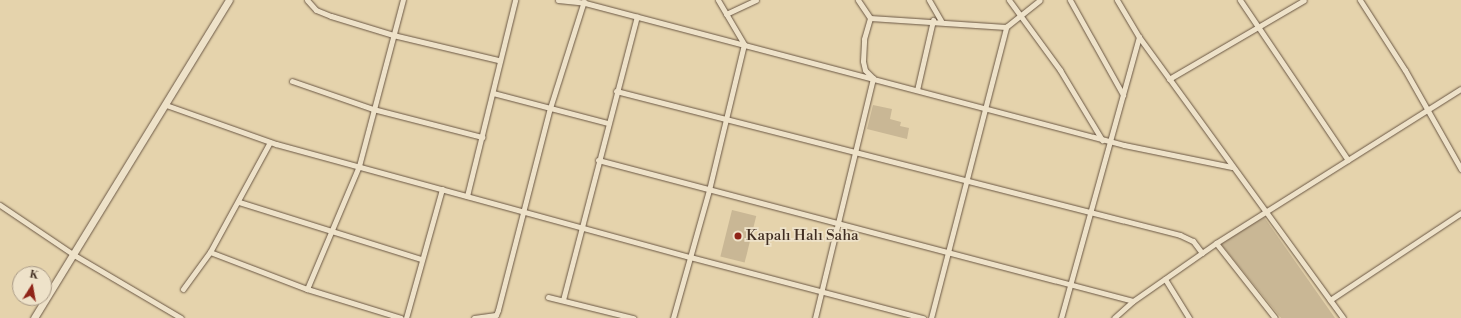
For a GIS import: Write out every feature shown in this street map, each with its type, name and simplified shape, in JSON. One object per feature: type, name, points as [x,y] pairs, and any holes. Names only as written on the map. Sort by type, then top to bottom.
[{"type":"street","points":[[34,318],[229,0]]},
{"type":"street","points":[[307,0],[316,10],[331,16],[393,35],[498,60]]},
{"type":"street","points":[[307,289],[332,232],[358,166],[403,0]]},
{"type":"street","points":[[467,196],[515,0]]},
{"type":"street","points":[[558,0],[584,1],[1102,140],[1232,167]]},
{"type":"street","points":[[673,318],[709,190],[744,44],[718,0]]},
{"type":"street","points":[[726,14],[756,0]]},
{"type":"street","points":[[858,0],[870,18],[864,39],[863,61],[866,70],[873,78]]},
{"type":"street","points":[[929,0],[940,21]]},
{"type":"street","points":[[1009,0],[1063,75],[1102,140]]},
{"type":"street","points":[[930,318],[1006,27],[1040,0]]},
{"type":"street","points":[[1070,0],[1124,95]]},
{"type":"street","points":[[1117,0],[1139,37],[1232,167],[1267,210],[1343,318]]},
{"type":"street","points":[[1240,0],[1348,160]]},
{"type":"street","points":[[1169,79],[1296,2],[1304,0]]},
{"type":"street","points":[[1360,0],[1405,70],[1461,169]]},
{"type":"street","points":[[474,318],[496,315],[550,108],[584,1]]},
{"type":"street","points":[[563,300],[607,123],[637,16]]},
{"type":"street","points":[[870,18],[933,20],[1006,27]]},
{"type":"street","points":[[917,90],[933,20]]},
{"type":"street","points":[[1061,318],[1092,212],[1139,37]]},
{"type":"street","points":[[814,318],[857,154],[873,78]]},
{"type":"street","points":[[292,81],[373,110],[482,137]]},
{"type":"street","points":[[1114,318],[1133,301],[1216,243],[1461,89]]},
{"type":"street","points":[[616,91],[857,154],[1180,235],[1193,241],[1202,253]]},
{"type":"street","points":[[492,93],[607,123]]},
{"type":"street","points":[[166,104],[270,142],[690,258],[923,318]]},
{"type":"street","points":[[183,289],[210,252],[239,202],[270,142]]},
{"type":"street","points":[[598,160],[1133,301]]},
{"type":"street","points":[[406,318],[421,259],[442,189]]},
{"type":"street","points":[[239,202],[421,259]]},
{"type":"street","points":[[0,205],[74,255],[181,318]]},
{"type":"street","points":[[1330,300],[1461,213]]},
{"type":"street","points":[[1216,243],[1275,318]]},
{"type":"street","points":[[210,252],[307,289],[401,318]]},
{"type":"street","points":[[1165,279],[1189,318]]},
{"type":"street","points":[[548,297],[632,318]]},
{"type":"shaded area","points":[[873,105],[892,109],[890,119],[901,122],[900,126],[909,128],[907,139],[867,129]]},
{"type":"shaded area","name":"Kapalı Halı Saha","points":[[732,210],[756,216],[745,263],[720,257]]},
{"type":"shaded area","points":[[1264,217],[1335,318],[1281,318],[1221,244]]},
{"type":"place","name":"Kapalı Halı Saha","points":[[738,236]]}]
